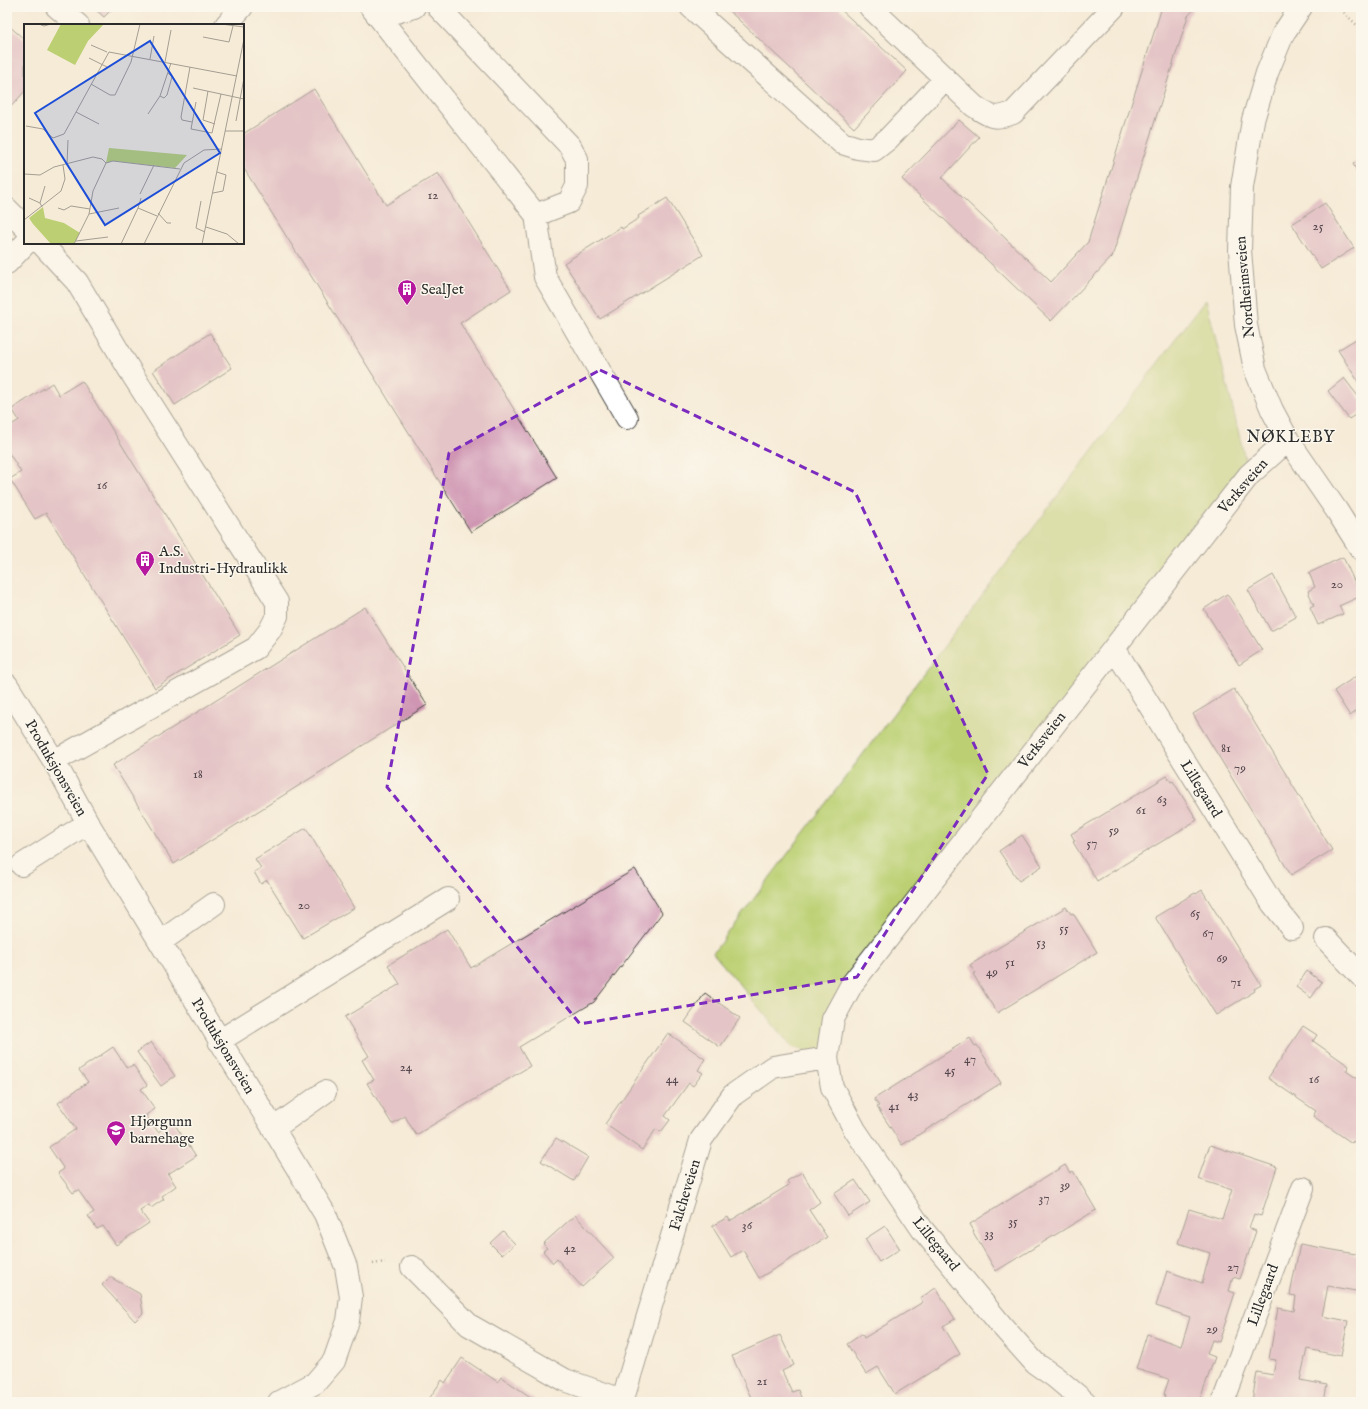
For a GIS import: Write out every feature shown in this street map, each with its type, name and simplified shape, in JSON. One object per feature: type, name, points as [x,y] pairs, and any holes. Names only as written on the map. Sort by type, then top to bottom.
[{"type":"street","points":[[57,7],[77,24]]},
{"type":"street","points":[[227,24],[242,7]]},
{"type":"street","points":[[375,12],[414,7]]},
{"type":"street","points":[[438,7],[570,146],[577,159],[577,186],[569,202],[536,215]]},
{"type":"street","points":[[691,7],[842,143],[858,148],[874,150],[888,139],[945,79]]},
{"type":"street","points":[[870,7],[974,106],[987,115],[998,118],[1013,113],[1114,7]]},
{"type":"street","name":"Nordheimsveien","points":[[1301,7],[1283,34],[1267,73],[1253,120],[1242,186],[1240,242],[1246,325],[1255,369],[1272,410],[1288,440],[1337,511],[1361,549]]},
{"type":"street","points":[[375,12],[536,215],[545,278],[627,418]]},
{"type":"street","points":[[7,209],[24,226]]},
{"type":"street","points":[[7,263],[25,244]]},
{"type":"street","points":[[42,244],[77,282],[132,374],[277,602],[277,616],[270,630],[256,648],[54,761]]},
{"type":"street","name":"Verksveien","points":[[827,1058],[833,1019],[852,984],[1249,475],[1288,440]]},
{"type":"street","name":"Lillegaard","points":[[1114,648],[1272,903],[1292,928]]},
{"type":"street","name":"Produksjonsveien","points":[[7,685],[54,761],[88,823],[219,1041],[325,1214],[346,1267],[351,1297],[348,1321],[334,1361],[315,1383],[279,1402]]},
{"type":"street","points":[[22,865],[88,823]]},
{"type":"street","points":[[219,1041],[448,899]]},
{"type":"street","points":[[160,942],[214,904]]},
{"type":"street","points":[[1326,939],[1361,976]]},
{"type":"street","name":"Lillegaard","points":[[827,1058],[832,1087],[855,1130],[922,1229],[1034,1363],[1085,1402]]},
{"type":"street","name":"Falcheveien","points":[[622,1401],[702,1140],[734,1095],[773,1067],[827,1058]]},
{"type":"street","points":[[274,1129],[325,1092]]},
{"type":"street","name":"Lillegaard","points":[[1224,1402],[1303,1188]]},
{"type":"street","points":[[412,1267],[469,1325],[565,1380],[622,1401]]},
{"type":"path","points":[[1338,7],[1361,29]]},
{"type":"path","points":[[346,1267],[384,1262],[412,1267]]},
{"type":"highlighted area","points":[[600,370],[855,492],[988,774],[857,977],[580,1024],[387,787],[449,453]]},
{"type":"green space","points":[[1206,299],[1249,475],[852,984],[827,1058],[792,1047],[713,953]]},
{"type":"building","points":[[93,7],[114,7],[104,17]]},
{"type":"building","points":[[725,7],[838,7],[907,71],[854,128]]},
{"type":"building","points":[[1162,7],[1196,7],[1188,16],[1112,257],[1051,321],[902,179],[959,120],[979,137],[942,178],[1051,282],[1088,242]]},
{"type":"building","points":[[7,24],[24,39],[24,92],[7,111]]},
{"type":"building","name":"SealJet","points":[[314,89],[386,205],[438,173],[511,290],[460,323],[557,478],[471,532],[244,169],[244,133]]},
{"type":"building","points":[[1361,159],[1361,178],[1353,164]]},
{"type":"building","points":[[667,198],[703,255],[600,319],[564,263],[621,227],[622,229],[639,218],[638,216]]},
{"type":"building","points":[[1325,203],[1354,248],[1321,269],[1292,224]]},
{"type":"building","points":[[210,333],[232,368],[175,405],[153,371]]},
{"type":"building","points":[[1361,336],[1361,386],[1338,350]]},
{"type":"building","points":[[1344,378],[1361,400],[1361,411],[1349,419],[1328,391]]},
{"type":"building","name":"A.S. Industri-Hydraulikk","points":[[82,381],[240,635],[155,688],[46,513],[35,519],[10,479],[21,472],[7,450],[7,428],[19,420],[12,409],[52,383],[59,395]]},
{"type":"building","points":[[1343,557],[1361,596],[1339,606],[1343,614],[1318,625],[1310,607],[1314,605],[1308,591],[1315,587],[1309,573]]},
{"type":"building","points":[[1273,575],[1296,617],[1271,631],[1248,590]]},
{"type":"building","points":[[1227,594],[1262,650],[1239,665],[1204,609]]},
{"type":"building","points":[[365,607],[427,705],[174,864],[113,765]]},
{"type":"building","points":[[1361,673],[1361,708],[1350,716],[1334,691]]},
{"type":"building","points":[[1234,689],[1332,850],[1291,875],[1193,714]]},
{"type":"building","points":[[1167,776],[1171,782],[1173,781],[1197,820],[1097,881],[1073,842],[1075,841],[1071,834]]},
{"type":"building","points":[[306,828],[354,908],[303,938],[267,880],[261,884],[254,872],[261,868],[255,859]]},
{"type":"building","points":[[1022,835],[1042,866],[1019,881],[999,851]]},
{"type":"building","points":[[635,869],[662,913],[594,1002],[519,1047],[530,1066],[416,1135],[405,1116],[392,1124],[367,1083],[374,1080],[362,1060],[369,1056],[345,1017],[400,984],[388,965],[447,929],[471,968]]},
{"type":"building","points":[[1202,890],[1261,985],[1254,989],[1255,991],[1216,1015],[1155,917]]},
{"type":"building","points":[[1066,907],[1071,914],[1073,913],[1097,952],[997,1013],[973,974],[975,973],[970,965]]},
{"type":"building","points":[[1307,971],[1322,982],[1311,998],[1296,987]]},
{"type":"building","points":[[705,993],[740,1018],[720,1047],[685,1022]]},
{"type":"building","points":[[1303,1026],[1317,1035],[1313,1041],[1349,1066],[1346,1071],[1361,1081],[1361,1147],[1353,1141],[1352,1143],[1313,1116],[1316,1111],[1268,1078]]},
{"type":"building","points":[[668,1033],[705,1059],[698,1070],[703,1073],[693,1086],[689,1083],[665,1116],[670,1120],[661,1132],[656,1129],[642,1150],[605,1124]]},
{"type":"building","points":[[970,1038],[975,1046],[977,1045],[1001,1083],[902,1145],[877,1107],[879,1106],[874,1099]]},
{"type":"building","points":[[151,1042],[175,1076],[161,1086],[137,1052]]},
{"type":"building","points":[[113,1047],[127,1068],[133,1065],[147,1085],[141,1089],[155,1109],[146,1115],[158,1132],[173,1122],[196,1156],[168,1174],[176,1186],[162,1196],[164,1199],[151,1208],[149,1205],[140,1211],[149,1223],[116,1245],[103,1226],[97,1229],[88,1216],[94,1212],[78,1190],[73,1193],[58,1173],[64,1169],[49,1147],[76,1129],[58,1103],[88,1082],[79,1070]]},
{"type":"building","points":[[556,1138],[588,1157],[574,1181],[541,1161]]},
{"type":"building","points":[[1210,1145],[1277,1167],[1261,1216],[1254,1214],[1249,1228],[1256,1231],[1240,1279],[1233,1277],[1229,1291],[1235,1293],[1219,1342],[1212,1340],[1207,1354],[1215,1357],[1199,1402],[1163,1402],[1169,1379],[1136,1369],[1147,1334],[1181,1346],[1186,1331],[1190,1317],[1156,1306],[1167,1271],[1202,1283],[1210,1253],[1178,1243],[1189,1209],[1222,1219],[1232,1190],[1198,1179]]},
{"type":"building","points":[[1065,1165],[1070,1173],[1073,1171],[1096,1210],[996,1271],[973,1232],[974,1231],[970,1224]]},
{"type":"building","points":[[802,1172],[820,1202],[809,1210],[827,1237],[759,1278],[743,1250],[731,1257],[712,1226],[728,1217],[730,1221],[789,1185],[787,1181]]},
{"type":"building","points":[[855,1180],[870,1202],[848,1216],[834,1194]]},
{"type":"building","points":[[575,1215],[614,1258],[582,1287],[557,1259],[553,1263],[543,1251],[547,1248],[543,1244]]},
{"type":"building","points":[[885,1226],[900,1249],[879,1262],[865,1239]]},
{"type":"building","points":[[503,1231],[515,1244],[502,1255],[490,1243]]},
{"type":"building","points":[[1300,1244],[1361,1255],[1361,1292],[1328,1286],[1322,1316],[1348,1321],[1341,1356],[1307,1349],[1300,1380],[1327,1385],[1324,1402],[1252,1402],[1257,1372],[1273,1375],[1276,1360],[1269,1359],[1278,1308],[1294,1311],[1296,1296],[1290,1295]]},
{"type":"building","points":[[110,1277],[140,1294],[143,1313],[135,1321],[102,1285]]},
{"type":"building","points":[[936,1288],[955,1319],[943,1326],[960,1354],[895,1394],[878,1367],[866,1374],[847,1344],[862,1334],[864,1338],[923,1302],[920,1298]]},
{"type":"building","points":[[780,1335],[794,1365],[782,1371],[792,1392],[798,1390],[803,1402],[753,1402],[732,1356]]},
{"type":"building","points":[[462,1358],[498,1382],[501,1377],[538,1402],[427,1402],[442,1380],[445,1383]]},
{"type":"place","name":"SealJet","points":[[407,306]]},
{"type":"place","name":"A.S. Industri-Hydraulikk","points":[[145,577]]},
{"type":"place","name":"Hjørgunn barnehage","points":[[116,1147]]},
{"type":"district","name":"NØKLEBY","points":[[1291,438]]}]
